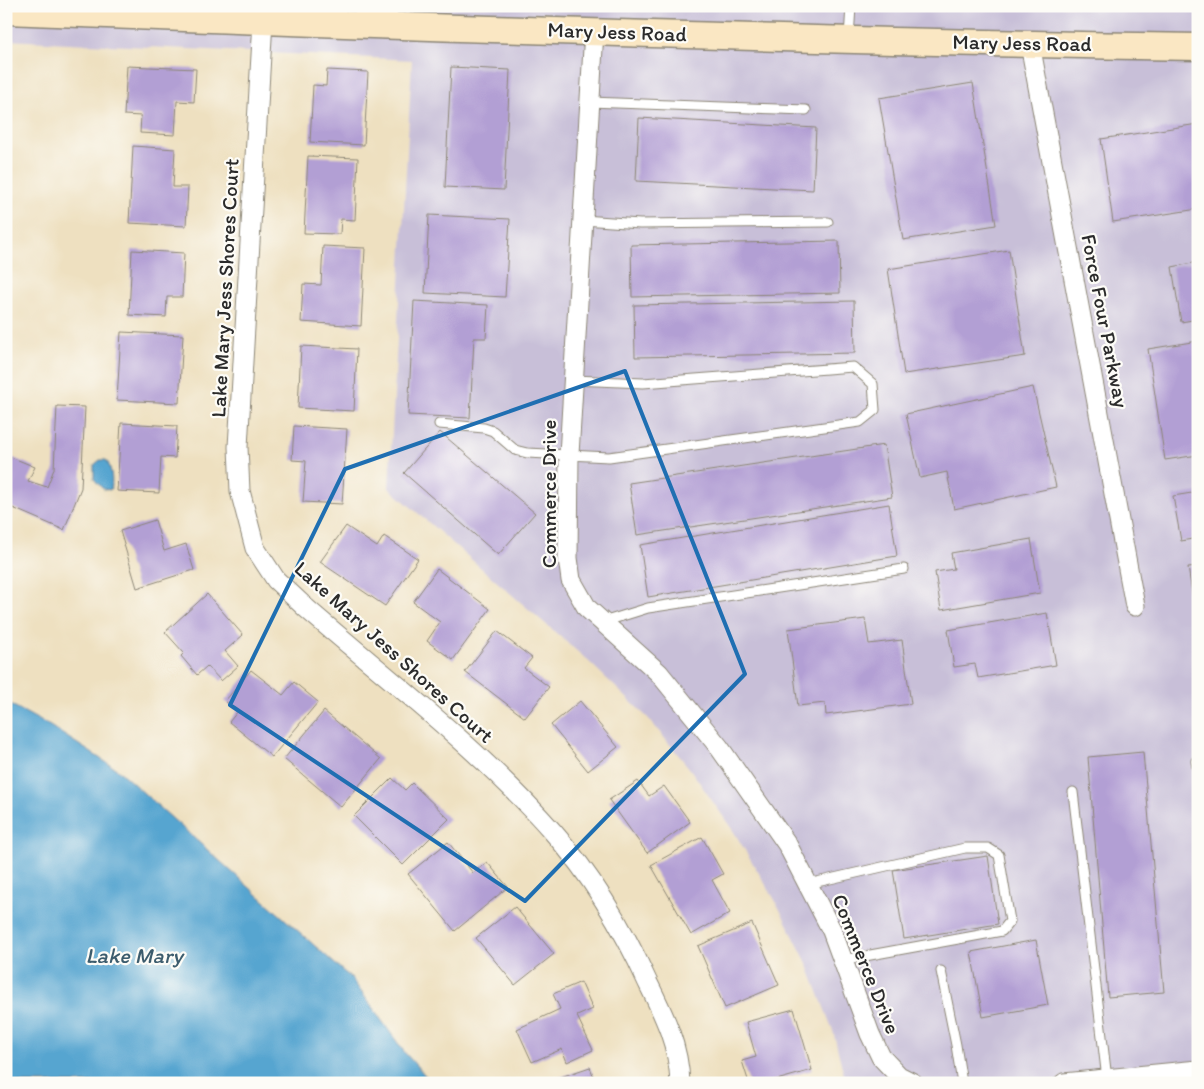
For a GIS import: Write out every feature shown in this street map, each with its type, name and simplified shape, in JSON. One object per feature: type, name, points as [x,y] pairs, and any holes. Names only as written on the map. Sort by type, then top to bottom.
[{"type":"street","name":"Mary Jess Road","points":[[6,11],[36,9],[263,21],[849,39],[1198,46]]},
{"type":"street","name":"Lake Mary Jess Shores Court","points":[[263,21],[238,447],[240,491],[255,548],[276,580],[504,780],[555,834],[596,890],[636,957],[668,1025],[680,1064],[680,1083]]},
{"type":"street","name":"Commerce Drive","points":[[594,31],[569,455],[568,558],[571,580],[587,608],[659,672],[719,747],[787,844],[832,931],[881,1057],[899,1076],[913,1083]]},
{"type":"street","name":"Force Four Parkway","points":[[1030,44],[1135,606]]},
{"type":"street","points":[[1064,1083],[1107,1079],[1176,1078],[1198,1070]]},
{"type":"lane","points":[[849,39],[851,6]]},
{"type":"lane","points":[[590,102],[806,110]]},
{"type":"lane","points":[[583,220],[640,224],[828,222]]},
{"type":"lane","points":[[439,424],[484,428],[493,432],[515,450],[528,453],[610,457],[860,422],[875,410],[874,384],[853,367],[643,383],[574,380]]},
{"type":"lane","points":[[602,622],[648,608],[904,569]]},
{"type":"lane","points":[[1196,761],[1198,773]]},
{"type":"lane","points":[[1073,792],[1107,1079]]},
{"type":"lane","points":[[808,884],[965,848],[988,848],[999,855],[1010,921],[1002,931],[843,960]]},
{"type":"lane","points":[[941,971],[962,1083]]},
{"type":"highlighted area","points":[[625,371],[745,674],[525,901],[230,705],[345,469]]},
{"type":"shaded area","points":[[8,6],[1198,6],[1198,1083],[846,1083],[833,1031],[807,963],[775,900],[734,832],[690,769],[648,718],[586,659],[389,488],[412,60],[7,40]]},
{"type":"water","points":[[100,460],[106,460],[111,470],[110,490],[103,489],[94,479],[94,465]]},
{"type":"water","name":"Lake Mary","points":[[6,702],[50,726],[118,770],[352,979],[405,1053],[432,1083],[6,1083]]},
{"type":"building","points":[[127,66],[196,69],[194,102],[177,101],[175,135],[140,133],[141,116],[124,115]]},
{"type":"building","points":[[451,67],[510,70],[504,190],[445,187]]},
{"type":"building","points":[[327,70],[368,72],[364,145],[310,142],[313,85],[326,86]]},
{"type":"building","points":[[973,83],[996,225],[903,240],[879,98]]},
{"type":"building","points":[[639,118],[816,128],[813,190],[636,181]]},
{"type":"building","points":[[1198,124],[1198,209],[1113,222],[1101,139]]},
{"type":"building","points":[[133,146],[175,149],[173,187],[188,187],[186,226],[129,223]]},
{"type":"building","points":[[308,156],[358,158],[355,220],[341,219],[340,234],[304,233]]},
{"type":"building","points":[[429,215],[510,219],[505,297],[425,293]]},
{"type":"building","points":[[839,241],[840,293],[632,297],[631,245]]},
{"type":"building","points":[[323,246],[365,248],[361,326],[301,322],[303,284],[321,285]]},
{"type":"building","points":[[132,250],[184,253],[182,297],[167,297],[166,317],[129,315]]},
{"type":"building","points":[[1009,250],[1025,356],[904,374],[888,269]]},
{"type":"building","points":[[1198,262],[1198,319],[1181,322],[1172,267]]},
{"type":"building","points":[[414,301],[488,305],[486,338],[474,338],[470,418],[408,415]]},
{"type":"building","points":[[854,301],[855,353],[635,357],[634,305]]},
{"type":"building","points":[[121,332],[183,335],[179,403],[117,400]]},
{"type":"building","points":[[1198,341],[1198,455],[1165,460],[1148,349]]},
{"type":"building","points":[[301,346],[357,349],[354,411],[298,408]]},
{"type":"building","points":[[1033,387],[1056,487],[954,509],[947,472],[920,478],[906,414]]},
{"type":"building","points":[[57,406],[85,407],[81,488],[64,530],[6,505],[6,468],[11,457],[35,467],[28,481],[47,487],[54,469]]},
{"type":"building","points":[[121,423],[177,426],[175,458],[161,457],[159,493],[117,491]]},
{"type":"building","points":[[294,426],[347,429],[342,504],[303,502],[306,461],[292,460]]},
{"type":"building","points":[[440,432],[535,513],[498,555],[404,473]]},
{"type":"building","points":[[884,445],[892,497],[637,535],[629,483]]},
{"type":"building","points":[[1198,492],[1198,538],[1181,541],[1173,496]]},
{"type":"building","points":[[889,504],[897,556],[648,597],[640,545]]},
{"type":"building","points":[[155,520],[164,551],[186,544],[194,570],[137,588],[120,531]]},
{"type":"building","points":[[346,526],[377,547],[384,536],[418,559],[385,606],[320,562]]},
{"type":"building","points":[[1031,539],[1040,593],[941,610],[935,572],[954,569],[951,553]]},
{"type":"building","points":[[1198,566],[1198,612],[1195,612],[1188,567]]},
{"type":"building","points":[[437,569],[490,609],[453,660],[427,641],[440,622],[413,602]]},
{"type":"building","points":[[207,594],[243,635],[225,651],[238,666],[221,681],[207,666],[197,675],[181,656],[184,653],[165,632]]},
{"type":"building","points":[[1047,613],[1056,665],[978,678],[975,664],[954,667],[948,630]]},
{"type":"building","points":[[865,619],[869,644],[902,640],[911,704],[826,715],[825,703],[798,706],[788,629]]},
{"type":"building","points":[[497,631],[532,658],[524,668],[549,687],[525,718],[465,672]]},
{"type":"building","points":[[251,670],[283,695],[294,682],[318,702],[272,757],[229,722],[238,711],[225,701]]},
{"type":"building","points":[[580,701],[618,747],[588,771],[551,725]]},
{"type":"building","points":[[324,711],[381,759],[341,807],[284,759]]},
{"type":"building","points":[[1143,752],[1164,992],[1108,997],[1088,757]]},
{"type":"building","points":[[392,778],[405,790],[412,783],[449,819],[403,865],[354,816]]},
{"type":"building","points":[[638,781],[649,796],[664,786],[690,822],[647,853],[609,800]]},
{"type":"building","points":[[702,837],[723,874],[712,880],[730,913],[691,935],[651,865]]},
{"type":"building","points":[[448,842],[473,873],[487,862],[508,887],[455,931],[408,874]]},
{"type":"building","points":[[988,856],[998,924],[904,939],[893,870]]},
{"type":"building","points":[[515,907],[554,954],[515,985],[476,938]]},
{"type":"building","points":[[752,923],[779,985],[725,1008],[698,946]]},
{"type":"building","points":[[1036,940],[1048,1005],[983,1017],[971,952]]},
{"type":"building","points":[[581,982],[593,1009],[577,1016],[593,1050],[567,1062],[562,1049],[532,1062],[517,1029],[560,1009],[553,994]]},
{"type":"building","points":[[794,1009],[812,1070],[766,1083],[749,1083],[742,1061],[756,1057],[746,1022]]},
{"type":"building","points":[[590,1067],[596,1083],[546,1083],[546,1082]]}]
